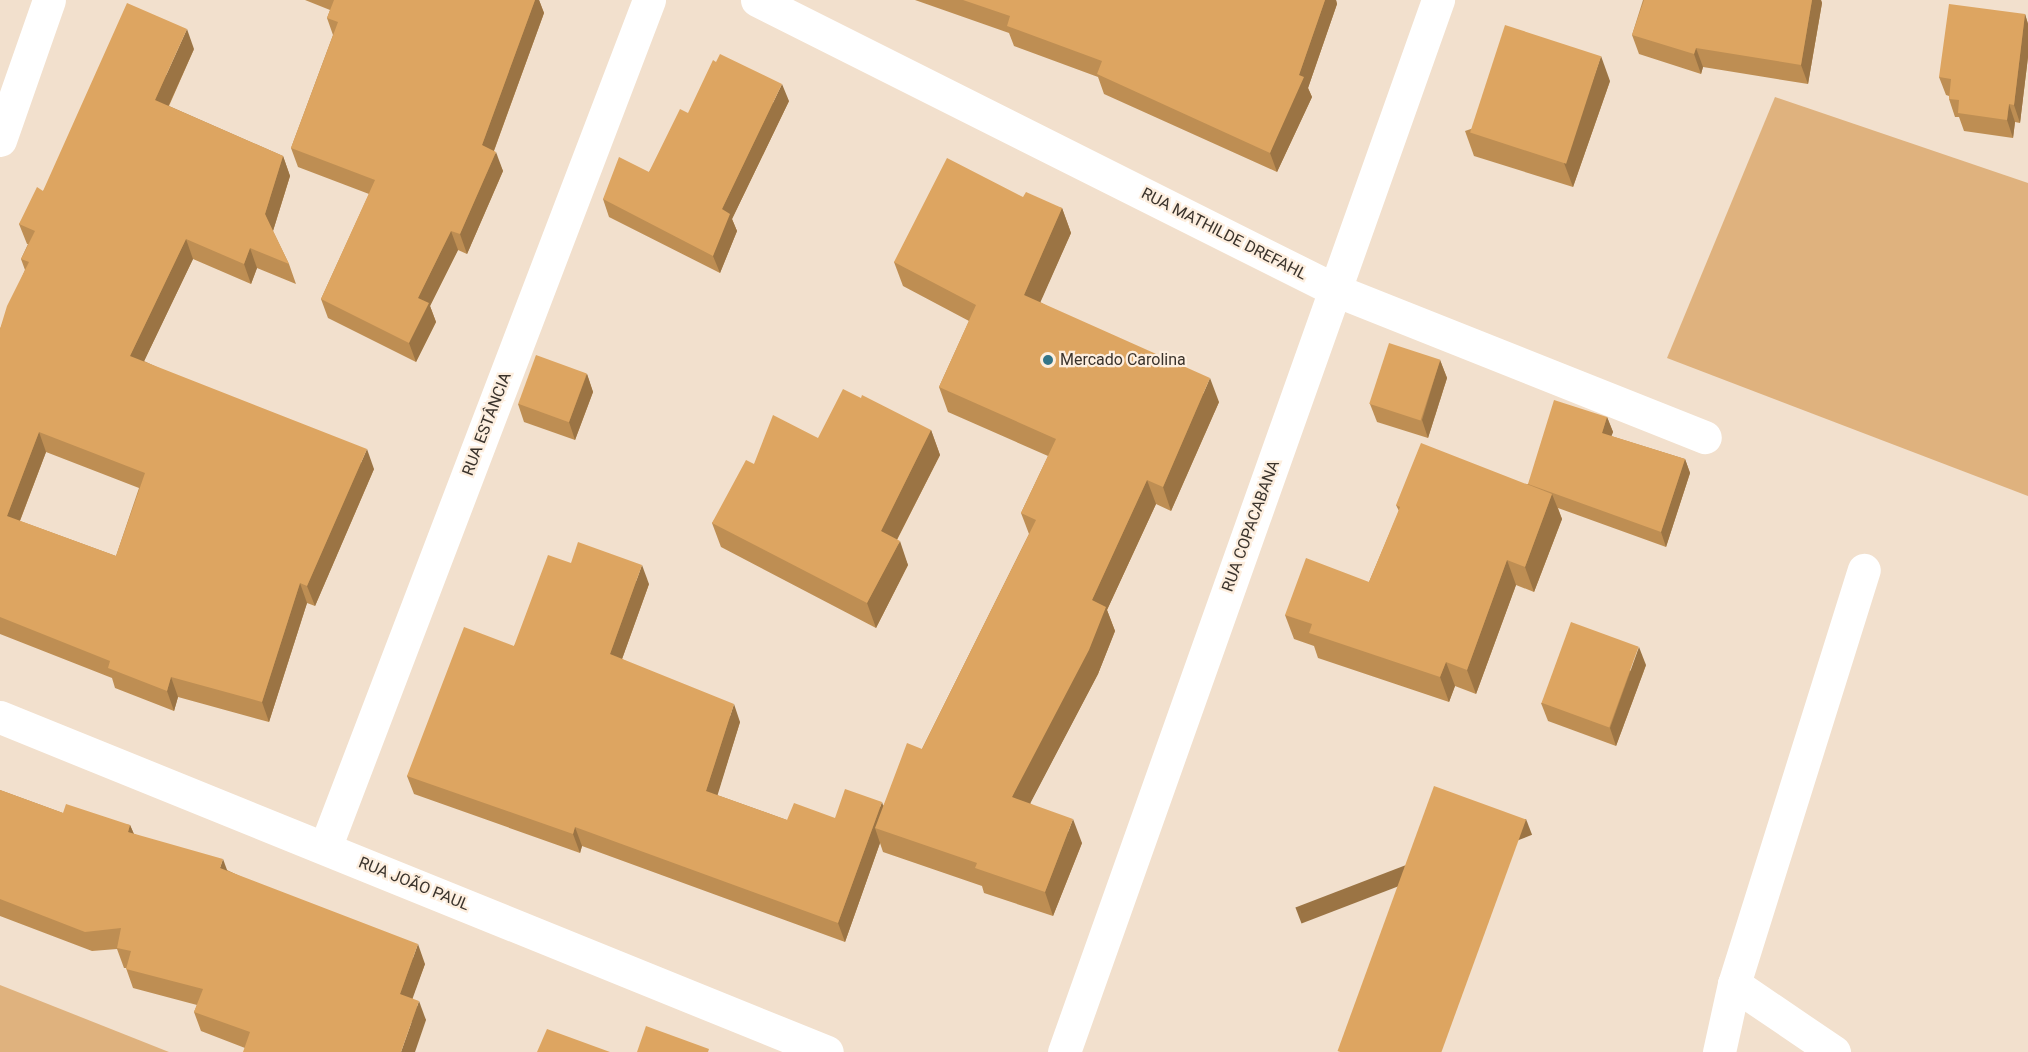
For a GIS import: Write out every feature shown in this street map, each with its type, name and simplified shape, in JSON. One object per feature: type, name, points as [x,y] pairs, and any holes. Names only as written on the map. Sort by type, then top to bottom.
[{"type":"street","points":[[0,140],[49,0]]},
{"type":"street","name":"RUA ESTÂNCIA","points":[[325,848],[649,0]]},
{"type":"street","name":"RUA MATHILDE DREFAHL","points":[[757,0],[1335,290],[1705,437]]},
{"type":"street","name":"RUA COPACABANA","points":[[1064,1052],[1438,0]]},
{"type":"street","points":[[1719,1052],[1734,984],[1864,570]]},
{"type":"street","name":"RUA JOÃO PAUL","points":[[0,717],[827,1052]]},
{"type":"street","points":[[1734,984],[1834,1052]]},
{"type":"shaded area","points":[[1775,97],[2028,183],[2028,496],[1667,358]]},
{"type":"shaded area","points":[[0,985],[169,1052],[0,1052]]},
{"type":"building","points":[[334,0],[535,0],[482,145],[496,152],[460,234],[451,231],[418,298],[429,303],[409,343],[321,299],[375,180],[291,148],[338,22],[327,18]]},
{"type":"building","points":[[963,0],[1325,0],[1299,75],[1304,77],[1270,153],[1097,74],[1102,61],[1007,26],[1010,16]]},
{"type":"building","points":[[1644,0],[1812,0],[1801,65],[1696,48],[1694,54],[1632,35]]},
{"type":"building","points":[[127,3],[187,29],[155,100],[283,156],[265,214],[289,264],[250,248],[244,264],[186,239],[130,356],[367,449],[307,586],[300,583],[262,702],[171,677],[167,691],[108,668],[110,661],[0,617],[0,329],[7,306],[29,262],[21,259],[35,231],[19,224],[37,187],[43,191]],"holes":[[[39,432],[145,473],[116,556],[7,516]]]},
{"type":"building","points":[[1949,4],[2025,14],[2014,105],[2009,104],[2007,120],[1958,113],[1959,100],[1949,99],[1951,79],[1939,77]]},
{"type":"building","points":[[1505,25],[1601,56],[1566,164],[1470,132]]},
{"type":"building","points":[[720,54],[782,84],[722,209],[730,214],[713,256],[603,199],[619,157],[649,172],[680,109],[688,113],[713,60],[716,62]]},
{"type":"building","points":[[947,158],[1023,197],[1026,192],[1062,208],[1024,295],[1210,378],[1163,487],[1147,480],[1092,600],[1106,607],[1089,650],[1012,797],[1073,819],[1045,892],[975,868],[977,863],[875,828],[907,743],[922,749],[1036,520],[1021,513],[1056,439],[939,387],[976,305],[894,262]]},
{"type":"building","points":[[1389,343],[1440,360],[1421,421],[1369,404]]},
{"type":"building","points":[[536,355],[587,373],[569,422],[518,404]]},
{"type":"building","points":[[843,389],[861,398],[862,395],[931,430],[881,531],[900,541],[867,603],[712,523],[746,460],[754,464],[773,415],[818,438]]},
{"type":"building","points":[[1554,400],[1607,417],[1602,433],[1685,459],[1661,532],[1528,484]]},
{"type":"building","points":[[1421,443],[1552,494],[1525,567],[1507,560],[1467,670],[1446,662],[1440,677],[1309,633],[1312,624],[1285,615],[1306,558],[1369,582],[1400,507],[1396,505]]},
{"type":"building","points":[[578,542],[642,565],[610,654],[734,704],[706,791],[787,820],[794,803],[835,818],[845,789],[882,802],[838,923],[575,827],[573,834],[407,776],[464,627],[514,646],[548,555],[571,563]]},
{"type":"building","points":[[1571,622],[1639,647],[1609,727],[1542,703]]},
{"type":"building","points":[[1434,786],[1526,820],[1441,1052],[1338,1051]]},
{"type":"building","points":[[0,790],[63,813],[66,804],[130,825],[128,832],[223,859],[220,868],[418,944],[400,994],[419,1001],[401,1052],[243,1052],[250,1032],[194,1012],[203,989],[126,969],[131,951],[117,948],[121,928],[85,932],[0,899]]},
{"type":"building","points":[[646,1026],[709,1049],[708,1052],[637,1052]]},
{"type":"building","points":[[547,1029],[610,1052],[537,1052]]},
{"type":"place","name":"Mercado Carolina","points":[[1048,360]]}]
